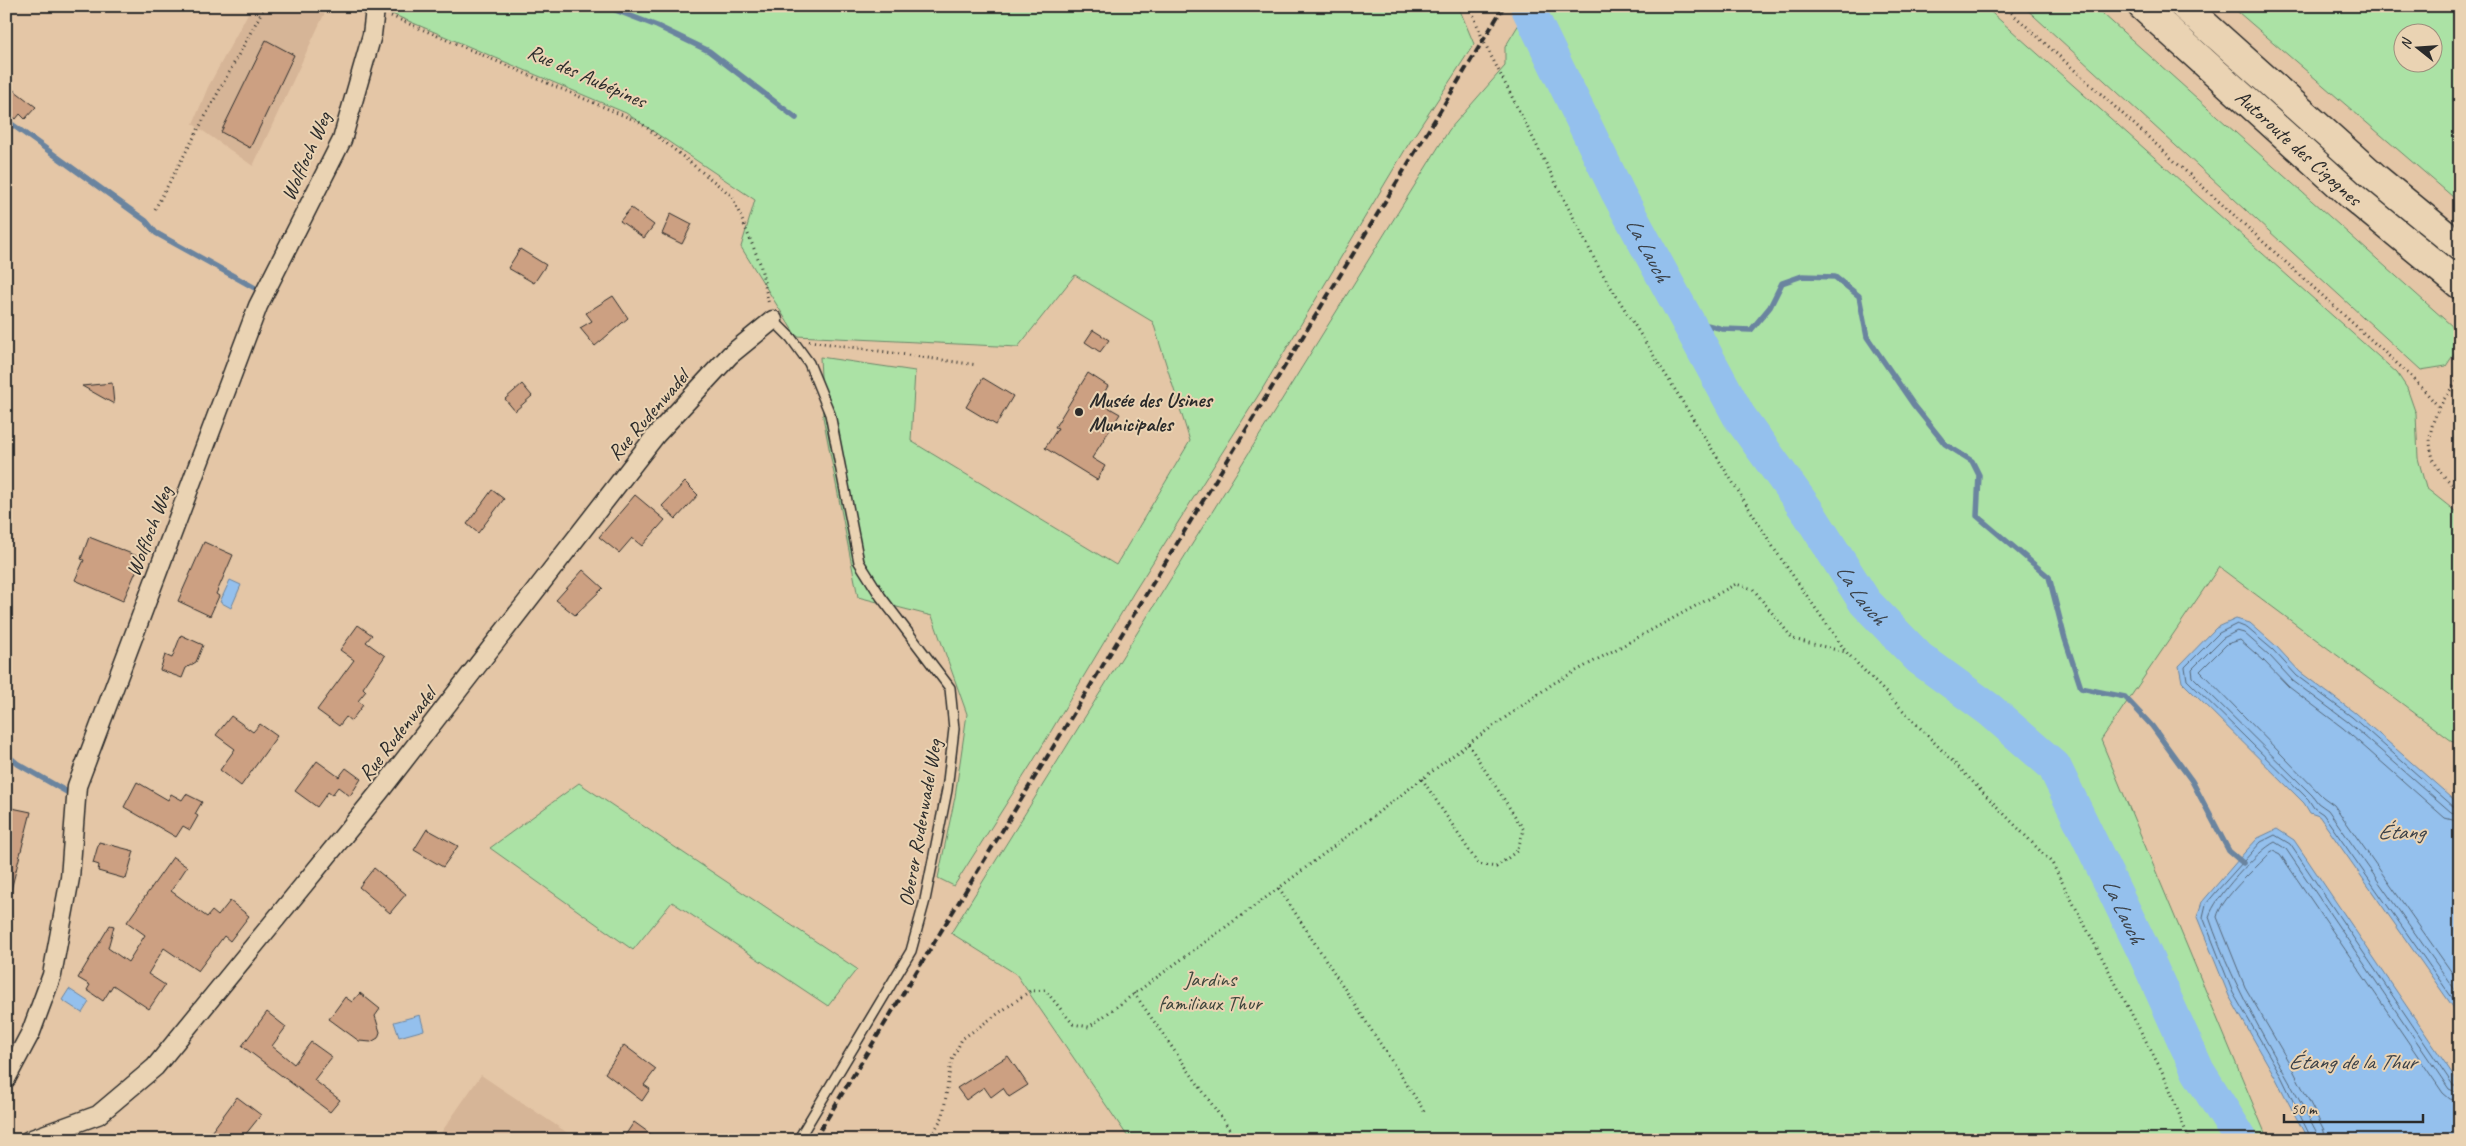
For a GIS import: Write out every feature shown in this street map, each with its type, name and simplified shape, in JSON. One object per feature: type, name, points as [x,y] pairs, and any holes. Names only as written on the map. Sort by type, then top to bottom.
[{"type":"highway","name":"Autoroute des Cigognes","points":[[2142,6],[2354,197],[2460,285]]},
{"type":"highway","name":"Autoroute des Cigognes","points":[[2184,6],[2376,178],[2460,247]]},
{"type":"street","name":"Wolfloch Weg","points":[[6,1079],[31,1032],[52,975],[70,878],[78,786],[258,306],[342,140],[372,36],[373,8]]},
{"type":"street","name":"Rue Rudenwadel","points":[[29,1140],[98,1115],[155,1067],[381,790],[656,436],[730,355],[773,320]]},
{"type":"lane","name":"Oberer Rudenwadel Weg","points":[[773,320],[791,338],[809,363],[830,414],[859,562],[881,597],[950,688],[954,729],[947,790],[925,900],[911,951],[798,1140]]},
{"type":"path","points":[[155,209],[265,6]]},
{"type":"path","points":[[1470,6],[1483,40],[1599,268],[1775,550],[1846,652],[2052,863],[2166,1079],[2189,1140]]},
{"type":"path","points":[[2004,6],[2413,378],[2438,406]]},
{"type":"path","name":"Rue des Aubépines","points":[[373,8],[641,123],[732,196],[760,263],[773,320]]},
{"type":"path","points":[[791,338],[977,365]]},
{"type":"path","points":[[2460,378],[2438,406],[2433,420],[2431,442],[2433,462],[2449,482],[2460,490]]},
{"type":"path","points":[[929,1140],[942,1116],[951,1062],[962,1040],[1030,991],[1045,990],[1073,1024],[1089,1027],[1279,888],[1468,744],[1554,683],[1736,584],[1753,589],[1793,639],[1846,652]]},
{"type":"path","points":[[1422,779],[1478,864],[1496,867],[1517,851],[1524,830],[1468,744]]},
{"type":"path","points":[[1279,888],[1426,1114]]},
{"type":"path","points":[[1134,993],[1238,1140]]},
{"type":"shaded area","points":[[252,6],[328,6],[253,166],[193,124],[208,87]]},
{"type":"shaded area","points":[[481,1075],[578,1140],[436,1140]]},
{"type":"green space","points":[[373,6],[1461,6],[1459,8],[1474,44],[1408,145],[1261,391],[1134,592],[1032,763],[954,886],[938,878],[955,797],[967,714],[932,616],[858,597],[823,417],[820,357],[915,371],[911,441],[1116,565],[1190,441],[1153,322],[1075,275],[1018,347],[796,336],[741,247],[755,200],[626,113]]},
{"type":"green space","name":"Jardins familiaux Thur","points":[[1530,6],[1984,6],[2397,373],[2407,388],[2416,414],[2418,458],[2426,488],[2460,515],[2460,747],[2219,567],[2101,740],[2268,1140],[1130,1140],[1016,974],[951,933],[1449,130],[1505,66],[1505,47]]},
{"type":"green space","points":[[2023,6],[2094,6],[2453,327],[2460,345],[2446,366],[2421,370]]},
{"type":"green space","points":[[2231,6],[2460,6],[2460,203]]},
{"type":"green space","points":[[579,783],[857,969],[828,1006],[672,902],[633,950],[490,848]]},
{"type":"water","points":[[230,580],[241,585],[231,608],[220,602]]},
{"type":"water","name":"Étang","points":[[2236,619],[2250,623],[2276,646],[2300,672],[2355,713],[2460,805],[2460,1017],[2319,816],[2310,813],[2304,803],[2182,682],[2179,666],[2216,628]]},
{"type":"water","name":"Étang de la Thur","points":[[2277,829],[2294,840],[2460,1085],[2460,1140],[2308,1140],[2229,996],[2197,917],[2202,902],[2245,852],[2258,838]]},
{"type":"water","points":[[69,989],[89,1002],[82,1013],[62,1000]]},
{"type":"water","points":[[420,1015],[424,1030],[399,1037],[394,1022]]},
{"type":"building","points":[[266,40],[294,55],[250,148],[221,132]]},
{"type":"building","points":[[6,84],[36,107],[25,119],[20,114],[16,119],[6,111]]},
{"type":"building","points":[[631,208],[654,225],[644,238],[620,221]]},
{"type":"building","points":[[671,213],[692,224],[682,244],[662,234]]},
{"type":"building","points":[[520,249],[546,265],[534,283],[508,268]]},
{"type":"building","points":[[613,296],[628,318],[595,346],[580,328],[592,321],[586,313]]},
{"type":"building","points":[[1093,330],[1109,340],[1100,352],[1085,342]]},
{"type":"building","points":[[1088,373],[1108,386],[1099,402],[1120,414],[1092,458],[1105,466],[1097,480],[1045,448],[1058,428],[1055,427]]},
{"type":"building","points":[[983,378],[1013,396],[996,425],[966,407]]},
{"type":"building","points":[[112,383],[114,404],[82,386]]},
{"type":"building","points":[[522,384],[532,396],[515,411],[505,399]]},
{"type":"building","points":[[685,482],[698,495],[676,519],[662,506]]},
{"type":"building","points":[[492,490],[504,499],[478,533],[467,524]]},
{"type":"building","points":[[635,495],[665,520],[642,546],[632,538],[619,553],[599,537]]},
{"type":"building","points":[[89,537],[142,558],[123,601],[75,580],[84,560],[81,559]]},
{"type":"building","points":[[204,542],[233,555],[216,594],[219,596],[210,616],[178,601]]},
{"type":"building","points":[[583,570],[603,588],[575,615],[556,600]]},
{"type":"building","points":[[358,625],[372,635],[366,642],[385,656],[363,688],[366,691],[358,701],[363,705],[351,721],[346,717],[339,726],[317,710],[354,660],[340,650]]},
{"type":"building","points":[[181,635],[203,645],[196,662],[186,668],[182,678],[160,670],[165,655],[172,658]]},
{"type":"building","points":[[231,716],[253,732],[260,724],[277,736],[241,786],[220,770],[235,749],[216,735]]},
{"type":"building","points":[[317,761],[339,777],[346,768],[361,779],[350,796],[338,787],[332,795],[328,792],[317,807],[295,791]]},
{"type":"building","points":[[137,782],[168,800],[171,794],[182,800],[186,794],[202,802],[195,814],[198,816],[190,830],[183,826],[176,837],[124,807]]},
{"type":"building","points":[[12,808],[31,812],[11,890],[6,889],[6,821],[8,821]]},
{"type":"building","points":[[427,829],[458,846],[443,867],[414,850]]},
{"type":"building","points":[[99,842],[134,851],[126,879],[98,871],[99,865],[93,863]]},
{"type":"building","points":[[173,857],[187,867],[171,891],[207,917],[212,911],[218,916],[230,901],[249,916],[230,941],[224,936],[198,971],[164,948],[148,974],[165,985],[149,1009],[113,985],[103,1001],[87,990],[90,985],[78,978],[110,925],[114,926],[108,948],[128,962],[145,935],[127,922]]},
{"type":"building","points":[[374,868],[406,894],[390,913],[359,887]]},
{"type":"building","points":[[360,993],[380,1009],[375,1016],[380,1032],[378,1038],[371,1042],[359,1041],[329,1019],[345,997],[352,1002]]},
{"type":"building","points":[[267,1012],[286,1027],[272,1046],[294,1064],[311,1042],[332,1057],[314,1080],[340,1100],[330,1112],[242,1046]]},
{"type":"building","points":[[624,1045],[656,1069],[644,1085],[650,1089],[642,1101],[605,1073]]},
{"type":"building","points":[[1008,1056],[1028,1085],[1009,1097],[1003,1088],[991,1097],[984,1087],[966,1100],[957,1088]]},
{"type":"building","points":[[237,1097],[261,1115],[241,1140],[223,1140],[212,1131]]},
{"type":"building","points":[[634,1122],[659,1140],[622,1140]]},
{"type":"waterway","points":[[605,6],[657,26],[709,51],[796,118]]},
{"type":"waterway","name":"La Lauch","points":[[1527,6],[1618,193],[1739,416],[1808,512],[1865,602],[1919,658],[1990,710],[2054,766],[2143,950],[2198,1071],[2241,1140]]},
{"type":"waterway","points":[[6,120],[146,221],[156,233],[255,288]]},
{"type":"waterway","points":[[1687,320],[1723,329],[1751,330],[1770,307],[1782,283],[1802,276],[1835,277],[1859,296],[1867,337],[1913,404],[1945,444],[1972,461],[1979,475],[1977,516],[2049,577],[2065,639],[2081,688],[2125,697],[2152,726],[2192,781],[2229,851],[2243,863]]},
{"type":"waterway","points":[[6,754],[18,764],[67,792]]},
{"type":"railway","points":[[814,1140],[1504,6]]},
{"type":"place","name":"Musée des Usines Municipales","points":[[1079,412]]}]
